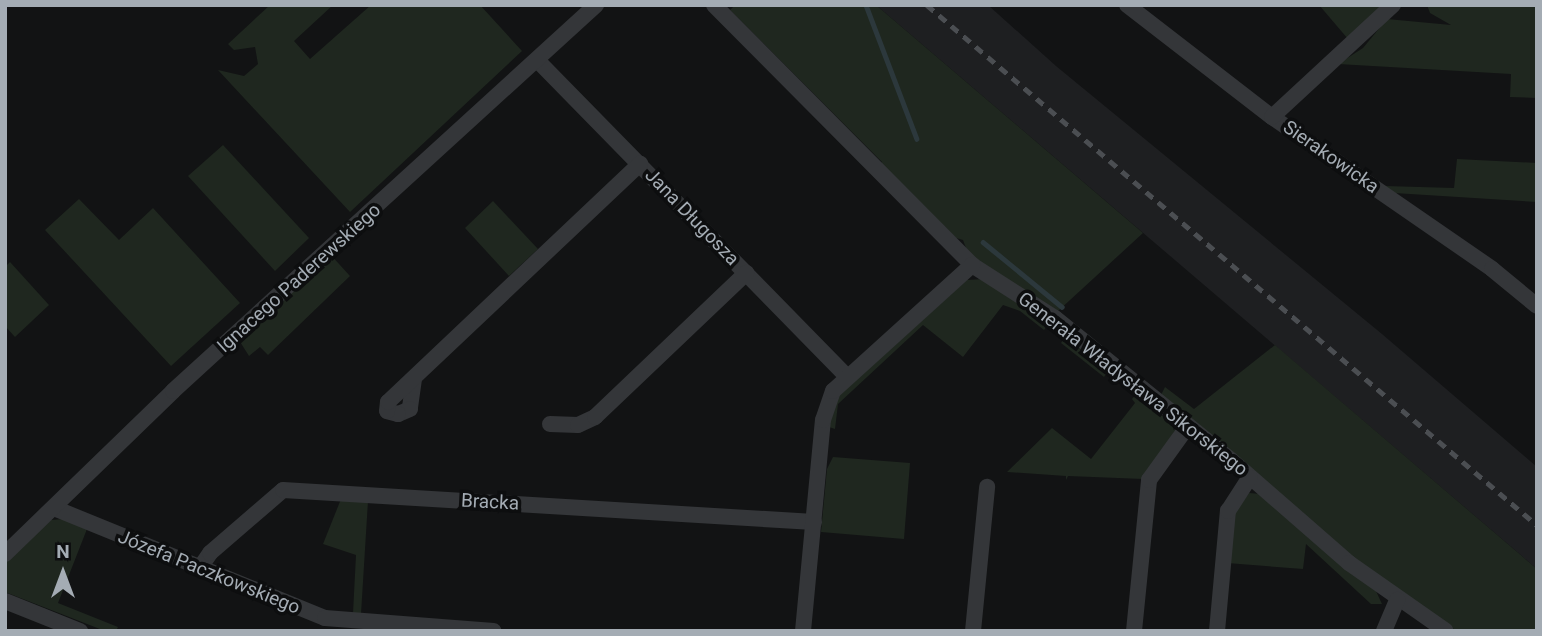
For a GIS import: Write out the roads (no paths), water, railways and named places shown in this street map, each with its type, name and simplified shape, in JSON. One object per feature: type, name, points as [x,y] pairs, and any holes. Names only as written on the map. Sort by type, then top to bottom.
[{"type":"street","name":"Ignacego Paderewskiego","points":[[5,554],[173,391],[596,5]]},
{"type":"street","name":"Generała Władysława Sikorskiego","points":[[714,5],[972,265],[1055,318],[1397,600],[1446,631]]},
{"type":"street","name":"Sierakowicka","points":[[1128,5],[1272,117],[1492,269],[1537,306]]},
{"type":"street","points":[[1272,117],[1393,5]]},
{"type":"street","name":"Jana Długosza","points":[[537,60],[846,375]]},
{"type":"street","points":[[414,379],[640,164]]},
{"type":"street","points":[[803,631],[823,420],[833,391],[846,375],[972,265]]},
{"type":"street","points":[[550,425],[582,425],[600,413],[746,273]]},
{"type":"street","points":[[1134,631],[1149,480],[1188,426]]},
{"type":"street","points":[[1217,631],[1228,510],[1250,477]]},
{"type":"street","points":[[973,631],[987,487]]},
{"type":"street","name":"Bracka","points":[[199,569],[210,553],[283,489],[814,522]]},
{"type":"street","name":"Józefa Paczkowskiego","points":[[54,508],[199,569],[335,621],[493,631]]},
{"type":"street","points":[[1384,631],[1397,600]]},
{"type":"street","points":[[5,601],[80,631]]},
{"type":"waterway","points":[[866,5],[917,139]]},
{"type":"waterway","points":[[983,242],[1062,307]]},
{"type":"railway","points":[[927,5],[1537,525]]}]
